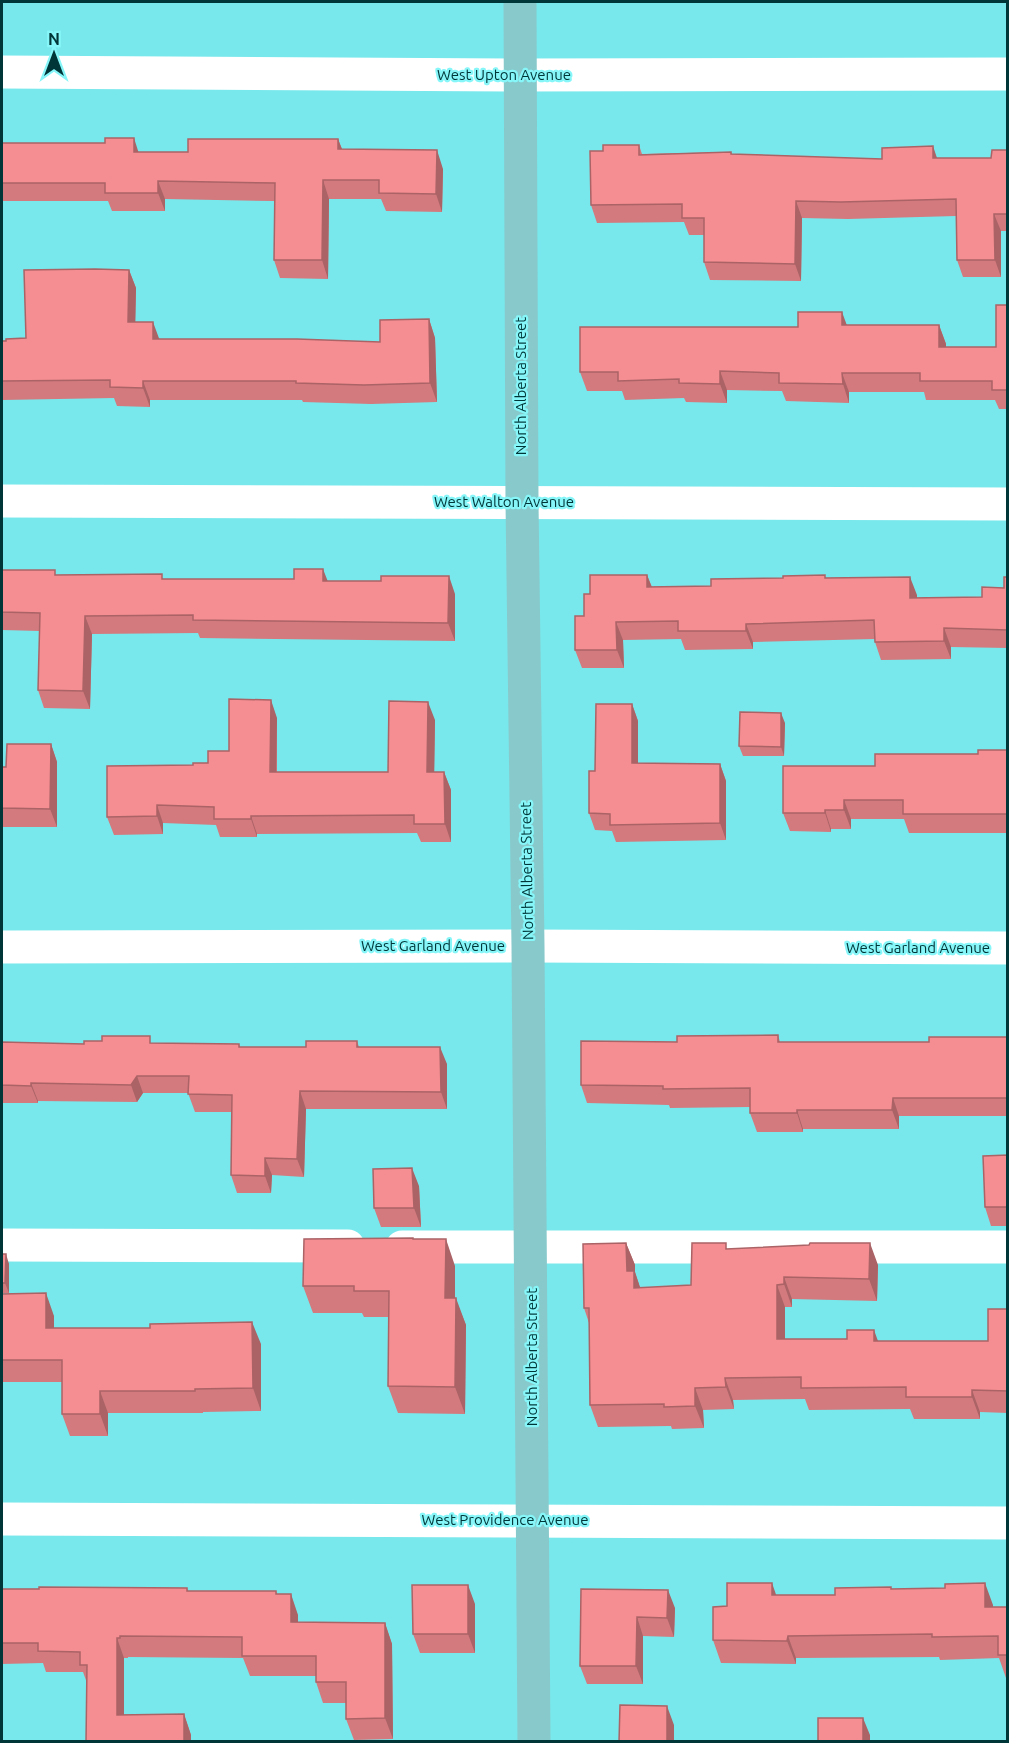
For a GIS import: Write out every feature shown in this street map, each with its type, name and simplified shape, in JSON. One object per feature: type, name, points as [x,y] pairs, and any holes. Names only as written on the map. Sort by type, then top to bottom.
[{"type":"main road","name":"North Alberta Street","points":[[520,2],[522,502],[534,1742]]},
{"type":"street","name":"West Upton Avenue","points":[[2,72],[520,75],[1008,74]]},
{"type":"street","name":"West Walton Avenue","points":[[2,501],[1008,504]]},
{"type":"street","name":"West Garland Avenue","points":[[2,947],[1008,948]]},
{"type":"street","points":[[2,1245],[1008,1246]]},
{"type":"street","name":"West Providence Avenue","points":[[2,1519],[1008,1522]]},
{"type":"building","points":[[105,138],[134,138],[134,152],[188,152],[188,139],[338,139],[338,149],[437,150],[436,194],[379,193],[379,180],[323,180],[322,260],[274,260],[275,183],[158,181],[158,193],[105,193],[105,183],[2,183],[2,143],[105,143]]},
{"type":"building","points":[[603,145],[639,145],[639,155],[731,152],[731,154],[882,159],[882,148],[933,146],[933,158],[991,158],[992,150],[1008,150],[1008,214],[994,214],[995,260],[957,260],[956,199],[796,201],[795,264],[704,262],[704,218],[682,218],[682,204],[591,205],[590,151],[603,151]]},
{"type":"building","points":[[24,270],[129,270],[128,322],[153,322],[153,339],[297,339],[380,342],[380,320],[429,319],[430,383],[364,385],[296,383],[296,381],[143,381],[143,388],[110,387],[110,380],[2,381],[2,341],[26,338]]},
{"type":"building","points":[[996,305],[1008,305],[1008,390],[992,390],[992,381],[920,381],[920,373],[842,373],[843,384],[779,383],[779,373],[720,371],[720,384],[679,383],[679,379],[618,381],[618,372],[580,372],[580,327],[798,327],[798,312],[842,312],[842,325],[939,325],[939,347],[996,347]]},
{"type":"building","points":[[294,569],[323,569],[323,581],[381,581],[381,576],[449,576],[448,623],[193,620],[193,615],[85,616],[83,691],[38,690],[40,613],[2,612],[2,570],[55,570],[55,575],[162,574],[162,579],[294,579]]},
{"type":"building","points":[[590,575],[647,575],[647,587],[711,586],[711,579],[783,578],[783,576],[910,577],[910,598],[982,597],[982,587],[1004,588],[1004,577],[1008,577],[1008,630],[944,628],[944,641],[875,642],[874,620],[746,624],[746,631],[678,631],[678,621],[616,622],[617,650],[575,650],[575,616],[584,616],[584,594],[590,594]]},
{"type":"building","points":[[229,699],[271,700],[270,772],[388,772],[389,701],[428,702],[427,772],[444,772],[445,824],[414,824],[414,815],[251,816],[251,819],[214,819],[214,807],[157,805],[157,816],[107,817],[107,766],[193,765],[193,763],[208,763],[208,751],[229,751]]},
{"type":"building","points":[[596,704],[632,704],[632,763],[720,764],[720,823],[610,825],[610,814],[589,813],[589,771],[595,771]]},
{"type":"building","points":[[740,712],[781,713],[781,747],[739,746]]},
{"type":"building","points":[[7,744],[51,744],[50,809],[2,808],[2,767],[6,767]]},
{"type":"building","points":[[978,750],[1008,750],[1008,814],[903,814],[903,800],[844,800],[844,810],[825,810],[825,813],[783,813],[783,766],[875,766],[875,754],[978,754]]},
{"type":"building","points":[[778,1035],[778,1042],[929,1042],[929,1037],[1008,1037],[1008,1098],[893,1098],[892,1110],[797,1110],[797,1113],[750,1113],[750,1088],[663,1089],[663,1086],[581,1085],[581,1041],[677,1042],[677,1036]]},
{"type":"building","points":[[102,1036],[150,1036],[150,1043],[239,1044],[239,1047],[306,1047],[306,1041],[357,1041],[357,1047],[440,1047],[441,1092],[300,1091],[297,1159],[265,1158],[265,1176],[231,1175],[232,1095],[188,1094],[189,1076],[137,1076],[131,1085],[31,1083],[31,1086],[2,1085],[2,1042],[84,1044],[84,1041],[102,1041]]},
{"type":"building","points":[[1008,1155],[1008,1207],[985,1207],[983,1156]]},
{"type":"building","points":[[412,1168],[414,1208],[374,1208],[373,1169]]},
{"type":"building","points":[[304,1239],[446,1239],[445,1298],[456,1298],[455,1387],[388,1386],[389,1291],[354,1291],[354,1286],[303,1286]]},
{"type":"building","points":[[626,1243],[627,1271],[634,1271],[634,1288],[691,1285],[692,1243],[726,1243],[726,1249],[809,1245],[810,1243],[870,1243],[869,1279],[784,1277],[784,1284],[777,1285],[777,1339],[847,1339],[847,1330],[874,1330],[874,1341],[988,1341],[988,1309],[1008,1309],[1008,1391],[972,1390],[972,1397],[906,1397],[906,1387],[801,1388],[801,1377],[725,1378],[726,1387],[695,1388],[695,1406],[590,1405],[589,1308],[584,1308],[583,1244]]},
{"type":"building","points":[[2,1254],[6,1254],[5,1283],[2,1283]]},
{"type":"building","points":[[46,1293],[46,1328],[150,1328],[150,1324],[252,1322],[253,1388],[195,1389],[195,1391],[100,1391],[100,1414],[62,1414],[62,1360],[2,1360],[2,1294]]},
{"type":"building","points":[[727,1583],[772,1583],[772,1595],[835,1595],[835,1588],[945,1588],[945,1584],[985,1583],[985,1607],[1008,1607],[1008,1655],[998,1655],[998,1636],[932,1637],[932,1634],[788,1636],[787,1641],[713,1640],[713,1607],[727,1606]]},
{"type":"building","points":[[412,1585],[468,1585],[468,1634],[413,1634]]},
{"type":"building","points":[[39,1587],[276,1591],[276,1594],[291,1594],[291,1622],[385,1623],[385,1718],[346,1719],[346,1682],[316,1682],[316,1656],[242,1656],[242,1637],[120,1636],[117,1638],[117,1715],[184,1714],[184,1742],[86,1742],[87,1665],[80,1665],[80,1652],[38,1651],[38,1643],[2,1643],[2,1589],[39,1589]]},
{"type":"building","points":[[581,1589],[668,1590],[667,1618],[637,1617],[636,1666],[580,1666]]},
{"type":"building","points":[[620,1705],[667,1706],[667,1742],[619,1742]]},
{"type":"building","points":[[818,1718],[863,1718],[863,1742],[818,1742]]}]
